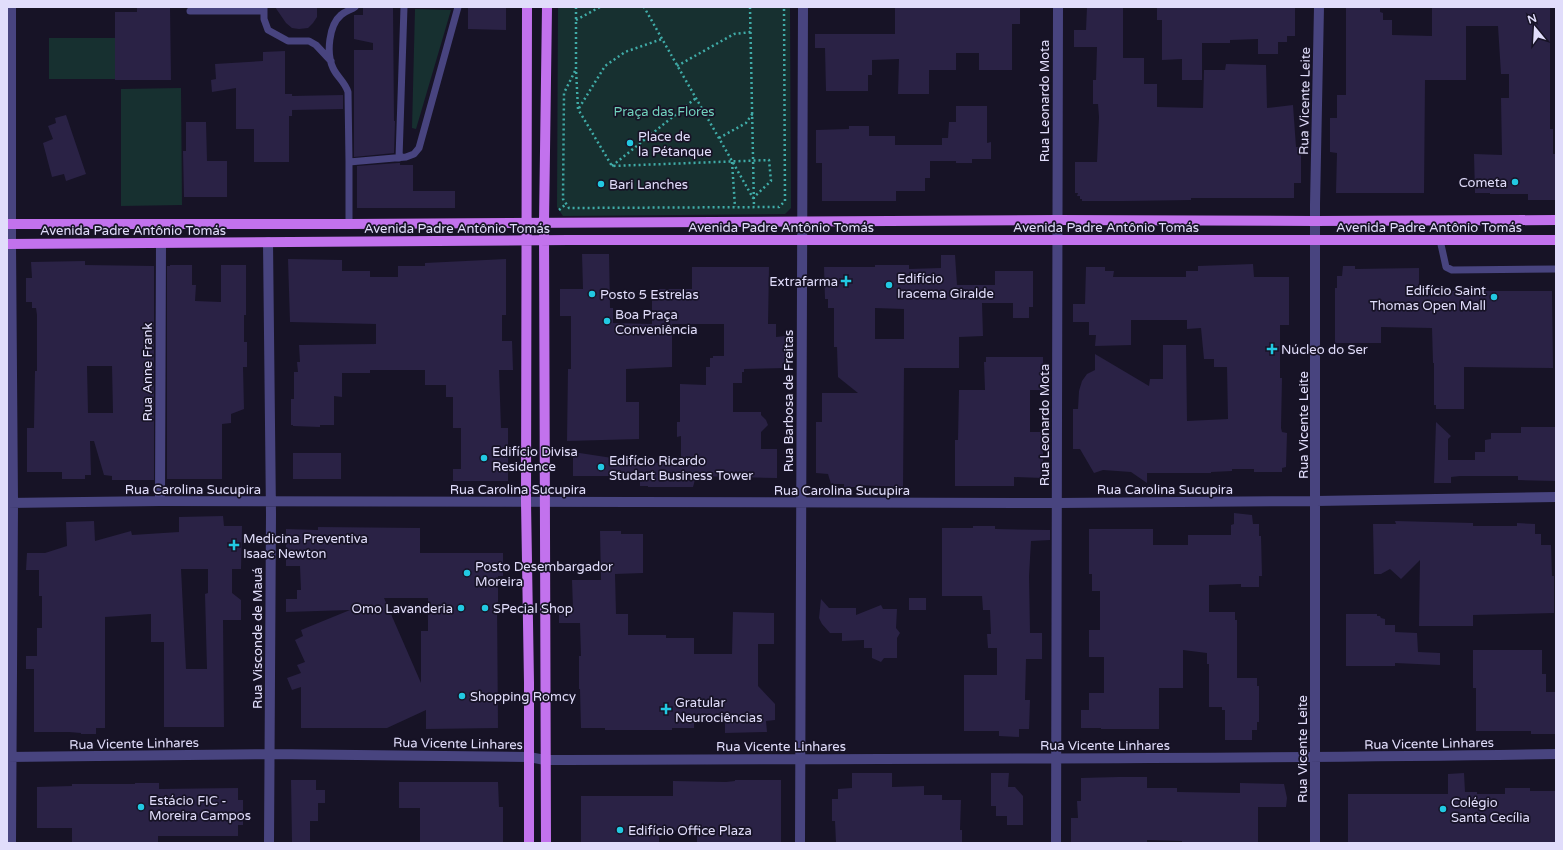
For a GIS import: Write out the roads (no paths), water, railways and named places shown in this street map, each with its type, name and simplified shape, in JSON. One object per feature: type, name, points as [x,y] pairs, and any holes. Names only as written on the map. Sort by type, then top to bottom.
[{"type":"main road","points":[[527,7],[526,502],[529,843]]},
{"type":"main road","points":[[546,843],[544,223],[547,7]]},
{"type":"main road","name":"Avenida Padre Antônio Tomás","points":[[9,224],[349,224],[1057,220],[1556,220]]},
{"type":"main road","name":"Avenida Padre Antônio Tomás","points":[[9,244],[527,240],[1556,240]]},
{"type":"street","name":"Rua Barbosa de Freitas","points":[[800,843],[802,7]]},
{"type":"street","name":"Rua Leonardo Mota","points":[[1056,843],[1058,7]]},
{"type":"street","name":"Rua Vicente Leite","points":[[1315,843],[1315,221],[1319,7]]},
{"type":"street","points":[[9,13],[9,757],[11,843]]},
{"type":"street","name":"Rua Visconde de Mauá","points":[[268,242],[271,502],[269,843]]},
{"type":"street","name":"Rua Anne Frank","points":[[160,501],[161,243]]},
{"type":"street","name":"Rua Carolina Sucupira","points":[[10,503],[160,501],[1058,503],[1556,497]]},
{"type":"street","name":"Rua Vicente Linhares","points":[[9,757],[269,754],[529,757],[545,760],[1315,758],[1556,754]]},
{"type":"lane","points":[[349,224],[348,92],[343,82],[335,73],[331,61],[330,38],[333,23],[342,13],[355,7]]},
{"type":"lane","points":[[399,158],[404,7]]},
{"type":"lane","points":[[349,162],[399,158],[414,154],[419,148],[458,7]]},
{"type":"lane","points":[[190,11],[264,9],[264,19],[268,30],[288,41],[309,41],[316,45],[331,61]]},
{"type":"lane","points":[[1440,240],[1446,267],[1452,270],[1556,269]]},
{"type":"place","name":"Place de la Pétanque","points":[[630,143]]},
{"type":"place","name":"Cometa","points":[[1515,182]]},
{"type":"place","name":"Bari Lanches","points":[[601,184]]},
{"type":"place","name":"Extrafarma","points":[[846,281]]},
{"type":"place","name":"Edifício Iracema Giralde","points":[[889,285]]},
{"type":"place","name":"Posto 5 Estrelas","points":[[592,294]]},
{"type":"place","name":"Edifício Saint Thomas Open Mall","points":[[1494,297]]},
{"type":"place","name":"Boa Praça Conveniência","points":[[607,321]]},
{"type":"place","name":"Núcleo do Ser","points":[[1272,349]]},
{"type":"place","name":"Edifício Divisa Residence","points":[[484,458]]},
{"type":"place","name":"Edifício Ricardo Studart Business Tower","points":[[601,467]]},
{"type":"place","name":"Medicina Preventiva Isaac Newton","points":[[234,545]]},
{"type":"place","name":"Posto Desembargador Moreira","points":[[467,573]]},
{"type":"place","name":"Omo Lavanderia","points":[[461,608]]},
{"type":"place","name":"SPecial Shop","points":[[485,608]]},
{"type":"place","name":"Shopping Romcy","points":[[462,696]]},
{"type":"place","name":"Gratular Neurociências","points":[[666,709]]},
{"type":"place","name":"Estácio FIC - Moreira Campos","points":[[141,807]]},
{"type":"place","name":"Colégio Santa Cecília","points":[[1443,809]]},
{"type":"place","name":"Edifício Office Plaza","points":[[620,830]]},
{"type":"park label","name":"Praça das Flores","points":[[664,111]]}]
